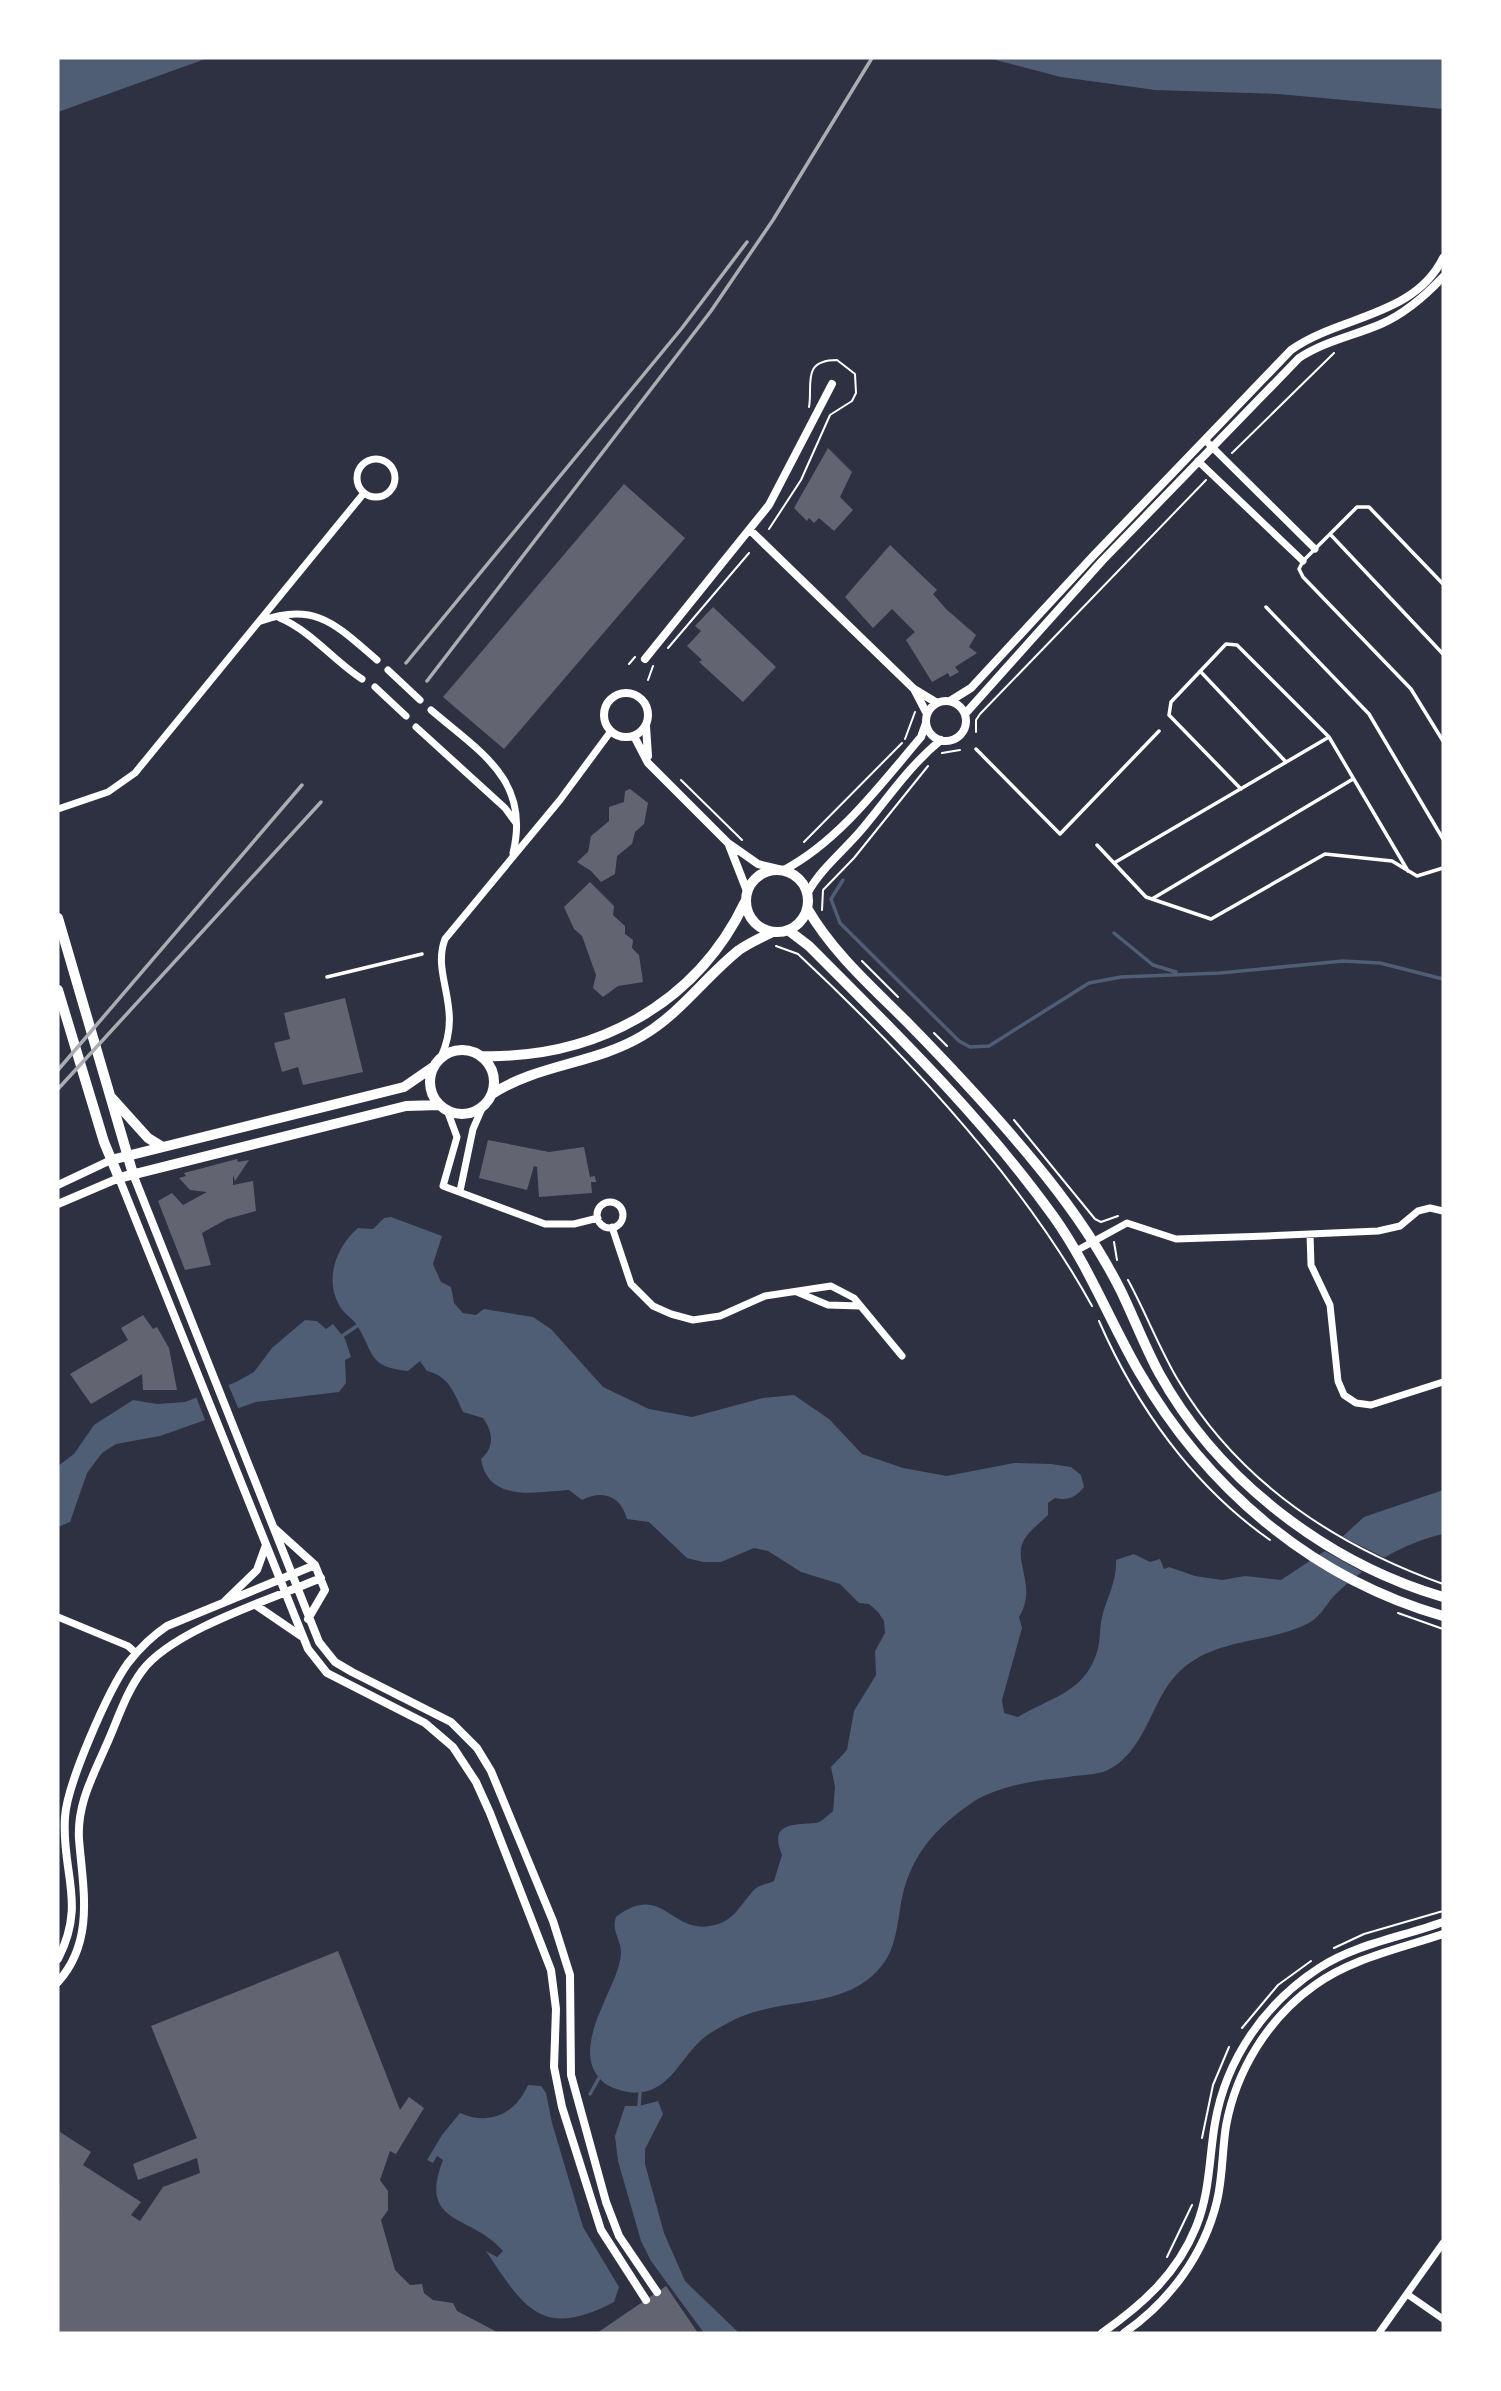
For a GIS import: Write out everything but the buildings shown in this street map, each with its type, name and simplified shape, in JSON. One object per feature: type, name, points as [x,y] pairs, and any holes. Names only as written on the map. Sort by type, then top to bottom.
[{"type":"main road","points":[[58,990],[88,1090],[111,1160],[119,1178],[406,1106],[443,1107],[469,1113],[483,1107],[492,1094],[529,1073],[610,1051],[642,1036],[669,1016],[742,948],[772,932],[788,930],[803,918],[807,908],[807,894],[799,879],[781,870],[759,875],[720,946],[659,1005],[640,1019],[600,1039],[538,1055],[482,1056],[465,1049],[441,1057],[433,1068],[404,1087],[111,1160]]},
{"type":"main road","points":[[746,896],[751,919],[772,932]]},
{"type":"main road","points":[[807,908],[834,948],[944,1060],[1029,1156],[1074,1212],[1121,1292],[1160,1374],[1195,1426],[1245,1482],[1306,1531],[1390,1578],[1443,1597]]},
{"type":"main road","points":[[58,918],[134,1174]]},
{"type":"main road","points":[[788,930],[809,946],[933,1073],[1037,1195],[1076,1251],[1134,1363],[1172,1423],[1227,1488],[1291,1544],[1376,1593],[1443,1616]]},
{"type":"main road","points":[[482,1056],[493,1074],[492,1094]]},
{"type":"main road","points":[[433,1068],[430,1087],[443,1107]]},
{"type":"main road","points":[[109,1094],[148,1139],[161,1146]]},
{"type":"street","points":[[750,530],[914,689],[937,703],[950,701],[971,688],[1209,443],[1292,350],[1325,331],[1376,315],[1418,288],[1443,258]]},
{"type":"street","points":[[807,894],[815,879],[862,829],[926,752],[942,740],[959,736],[965,727],[965,714],[1034,635],[1198,461],[1209,443],[1299,358],[1316,346],[1389,320],[1415,303],[1443,277]]},
{"type":"street","points":[[645,659],[750,530],[785,478],[832,384]]},
{"type":"street","points":[[1209,443],[1315,549]]},
{"type":"street","points":[[375,458],[386,462],[395,474],[391,490],[375,497],[364,493],[357,483],[360,466],[375,458]]},
{"type":"street","points":[[1198,461],[1303,561]]},
{"type":"street","points":[[58,809],[108,792],[135,773],[364,493]]},
{"type":"street","points":[[1247,508],[1259,494]]},
{"type":"street","points":[[258,623],[302,612],[328,621],[377,660]]},
{"type":"street","points":[[279,618],[293,625],[342,666],[362,678]]},
{"type":"street","points":[[388,670],[420,700]]},
{"type":"street","points":[[375,687],[406,716]]},
{"type":"street","points":[[914,689],[931,734],[942,740]]},
{"type":"street","points":[[646,726],[634,736],[623,737],[611,731],[604,716],[606,704],[615,695],[625,692],[640,698],[646,705],[649,763]]},
{"type":"street","points":[[950,701],[965,714]]},
{"type":"street","points":[[634,736],[649,763],[728,843],[758,864],[781,870],[813,852],[850,816],[921,737],[926,719],[937,703]]},
{"type":"street","points":[[431,710],[487,758],[506,780],[514,800],[516,824],[513,854]]},
{"type":"street","points":[[416,727],[494,797],[516,824]]},
{"type":"street","points":[[441,1057],[448,1041],[452,1019],[442,946],[450,930],[560,800],[611,731]]},
{"type":"street","points":[[728,843],[746,896]]},
{"type":"street","points":[[443,1107],[457,1137],[443,1186],[545,1224],[574,1224],[598,1218]]},
{"type":"street","points":[[460,1191],[472,1129],[483,1107]]},
{"type":"street","points":[[58,1185],[111,1160]]},
{"type":"street","points":[[134,1174],[211,1375],[319,1642],[335,1662],[451,1721],[477,1748],[491,1771],[553,1921],[570,1975],[571,2075],[609,2213],[619,2236],[657,2292]]},
{"type":"street","points":[[58,1205],[119,1178],[285,1594],[303,1638],[316,1661],[327,1673],[412,1716],[440,1735],[453,1748],[476,1782],[551,1970],[555,1991],[557,2086],[590,2203],[601,2230],[646,2300]]},
{"type":"street","points":[[611,1202],[618,1205],[622,1211],[622,1220],[612,1227],[602,1224],[598,1218],[598,1210],[603,1204],[611,1202]]},
{"type":"street","points":[[1076,1251],[1127,1223],[1176,1239],[1310,1234],[1378,1231],[1400,1226],[1418,1211],[1430,1208],[1443,1211]]},
{"type":"street","points":[[612,1227],[631,1284],[653,1306],[693,1320],[720,1316],[765,1296],[831,1286],[847,1293],[902,1356]]},
{"type":"street","points":[[1310,1234],[1313,1273],[1330,1305],[1338,1381],[1345,1395],[1356,1403],[1371,1405],[1443,1382]]},
{"type":"street","points":[[796,1291],[828,1305],[860,1306]]},
{"type":"street","points":[[272,1526],[315,1565],[326,1590],[308,1619]]},
{"type":"street","points":[[223,1604],[257,1570],[266,1544]]},
{"type":"street","points":[[58,1959],[70,1930],[73,1899],[61,1815],[76,1772],[119,1678],[136,1653],[167,1626],[315,1565]]},
{"type":"street","points":[[58,1982],[78,1947],[84,1917],[85,1889],[79,1823],[84,1797],[135,1683],[159,1653],[178,1639],[321,1578]]},
{"type":"street","points":[[257,1605],[303,1638]]},
{"type":"street","points":[[58,1617],[128,1646],[136,1653]]},
{"type":"street","points":[[1102,2333],[1153,2293],[1188,2244],[1204,2203],[1215,2121],[1226,2083],[1245,2044],[1261,2020],[1292,1988],[1328,1963],[1354,1950],[1443,1922]]},
{"type":"street","points":[[1124,2333],[1168,2294],[1198,2250],[1217,2202],[1226,2129],[1235,2090],[1255,2050],[1274,2022],[1301,1995],[1338,1971],[1443,1934]]},
{"type":"street","points":[[1379,2333],[1443,2242]]},
{"type":"street","points":[[1407,2294],[1443,2319]]},
{"type":"lane","points":[[1443,584],[1369,507],[1357,507],[1303,561],[1299,569],[1303,577],[1411,689],[1443,741]]},
{"type":"lane","points":[[1330,534],[1443,654]]},
{"type":"lane","points":[[1266,607],[1369,714],[1443,839]]},
{"type":"lane","points":[[1241,789],[1169,715],[1171,702],[1226,644],[1237,645],[1329,737],[1408,871]]},
{"type":"lane","points":[[1200,671],[1286,762]]},
{"type":"lane","points":[[976,749],[1060,834],[1159,731]]},
{"type":"lane","points":[[1114,863],[1329,737]]},
{"type":"lane","points":[[1152,900],[1353,779]]},
{"type":"lane","points":[[1097,845],[1146,897],[1211,919],[1325,854],[1392,862],[1417,876],[1443,868]]},
{"type":"lane","points":[[327,977],[422,954]]},
{"type":"path","points":[[1225,460],[1234,447],[1253,433],[1258,425],[1338,349]]},
{"type":"path","points":[[976,732],[976,720],[980,715],[1212,474]]},
{"type":"path","points":[[663,653],[750,553]]},
{"type":"path","points":[[648,680],[649,672],[657,660]]},
{"type":"path","points":[[804,842],[905,740],[915,713],[912,702]]},
{"type":"path","points":[[940,754],[960,750]]},
{"type":"path","points":[[820,901],[830,880],[854,858],[933,760]]},
{"type":"path","points":[[675,776],[716,811],[749,847]]},
{"type":"path","points":[[776,946],[790,949],[809,965],[925,1083],[1042,1223],[1065,1258],[1139,1398],[1179,1454]]},
{"type":"path","points":[[1114,1241],[1114,1254],[1121,1266]]},
{"type":"path","points":[[1127,1278],[1161,1351],[1209,1425],[1260,1480],[1315,1523],[1402,1569],[1443,1584]]},
{"type":"path","points":[[1201,2150],[1203,2123],[1213,2085],[1229,2046]]},
{"type":"path","points":[[1162,2264],[1186,2224],[1194,2199]]},
{"type":"water","points":[[58,58],[208,58],[58,112]]},
{"type":"water","points":[[988,58],[1443,58],[1443,109],[1278,94],[1155,90],[1061,77]]},
{"type":"water","points":[[391,1217],[442,1236],[433,1264],[441,1282],[451,1287],[454,1303],[463,1313],[476,1315],[484,1309],[533,1317],[551,1329],[603,1387],[649,1409],[692,1417],[763,1398],[794,1395],[829,1419],[862,1454],[903,1468],[947,1476],[1014,1463],[1051,1464],[1071,1467],[1081,1475],[1084,1487],[1071,1497],[1055,1498],[1048,1503],[1048,1515],[1029,1533],[1021,1548],[1026,1595],[1019,1617],[1022,1628],[1002,1700],[1004,1713],[1018,1717],[1064,1693],[1083,1678],[1098,1650],[1102,1617],[1113,1582],[1116,1560],[1134,1554],[1150,1562],[1160,1559],[1164,1569],[1169,1567],[1195,1576],[1222,1580],[1245,1576],[1281,1580],[1331,1547],[1364,1517],[1443,1490],[1443,1534],[1401,1549],[1374,1564],[1339,1591],[1309,1623],[1277,1635],[1226,1646],[1194,1660],[1170,1683],[1131,1751],[1106,1771],[1028,1782],[1002,1789],[977,1800],[953,1817],[932,1837],[916,1860],[905,1888],[895,1938],[887,1958],[872,1976],[855,1988],[835,1996],[748,2014],[706,2036],[672,2074],[654,2089],[628,2092],[617,2089],[600,2079],[592,2065],[590,2050],[598,2016],[619,1966],[621,1953],[615,1927],[616,1917],[632,1908],[655,1906],[685,1923],[710,1926],[725,1921],[736,1912],[756,1888],[774,1881],[782,1855],[778,1837],[780,1831],[791,1826],[817,1823],[833,1811],[835,1787],[831,1767],[847,1750],[854,1711],[876,1675],[875,1651],[885,1633],[884,1621],[869,1604],[859,1603],[840,1584],[801,1572],[768,1551],[754,1548],[721,1562],[703,1562],[687,1558],[649,1522],[627,1519],[620,1505],[610,1497],[597,1495],[582,1500],[569,1490],[516,1492],[493,1483],[485,1473],[481,1459],[489,1450],[491,1439],[483,1418],[463,1412],[446,1381],[427,1371],[420,1361],[408,1371],[379,1363],[370,1352],[357,1325],[341,1308],[335,1295],[333,1274],[344,1244],[358,1228],[373,1229],[384,1218]]},
{"type":"water","points":[[305,1320],[317,1321],[326,1329],[333,1324],[345,1339],[351,1357],[345,1360],[346,1383],[339,1392],[256,1402],[160,1436],[116,1444],[102,1453],[87,1473],[70,1522],[58,1527],[58,1466],[74,1454],[94,1425],[133,1400],[157,1404],[185,1402],[236,1382],[254,1372],[272,1348]]},
{"type":"water","points":[[528,2085],[541,2086],[546,2093],[552,2123],[583,2227],[619,2287],[614,2302],[569,2318],[552,2318],[537,2312],[524,2302],[486,2251],[497,2257],[503,2251],[490,2239],[442,2208],[437,2197],[437,2181],[443,2160],[437,2156],[433,2163],[427,2160],[460,2113],[481,2118],[500,2115],[516,2103]]},
{"type":"water","points":[[658,2101],[663,2114],[645,2149],[645,2164],[664,2233],[685,2281],[739,2333],[704,2333],[651,2261],[641,2241],[618,2161],[615,2136],[625,2106]]},
{"type":"pier","points":[[227,1382],[240,1412],[207,1425],[195,1394]]},
{"type":"pier","points":[[1340,1535],[1389,1560],[1366,1574],[1321,1549]]},
{"type":"waterway","points":[[843,880],[831,899],[840,923],[959,1041],[970,1047],[989,1046],[1089,983],[1121,977],[1220,973],[1343,961],[1380,963],[1443,979]]},
{"type":"waterway","points":[[1114,933],[1153,965],[1176,972]]},
{"type":"waterway","points":[[342,1336],[357,1326]]},
{"type":"waterway","points":[[590,2094],[599,2078]]},
{"type":"waterway","points":[[639,2106],[640,2093]]},
{"type":"railway","points":[[427,681],[711,311],[773,220],[872,58]]},
{"type":"railway","points":[[406,663],[682,328],[747,242]]},
{"type":"railway","points":[[58,1070],[302,785]]},
{"type":"railway","points":[[58,1089],[321,802]]}]
